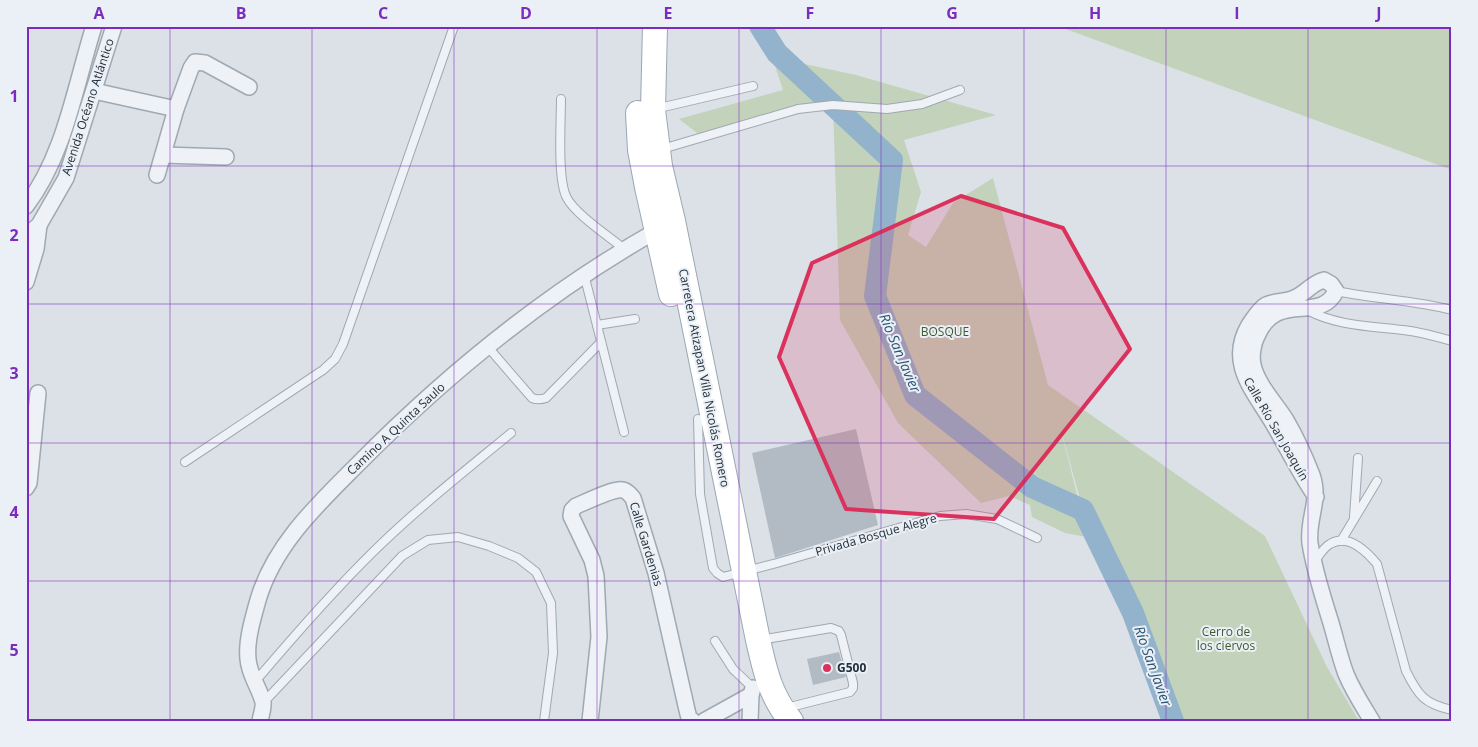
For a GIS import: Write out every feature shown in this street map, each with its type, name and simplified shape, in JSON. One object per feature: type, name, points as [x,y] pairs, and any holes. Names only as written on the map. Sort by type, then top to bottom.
[{"type":"main road","name":"Carretera Atizapan Villa Nicolás Romero","points":[[639,26],[638,109],[640,150],[655,186],[665,225],[736,574],[752,692],[782,717]]},
{"type":"main road","name":"Carretera Atizapan Villa Nicolás Romero","points":[[654,26],[653,110],[657,150],[655,186]]},
{"type":"main road","name":"Carretera Atizapan Villa Nicolás Romero","points":[[665,225],[708,480],[758,640],[772,692],[782,717]]},
{"type":"street","name":"Avenida Océano Atlántico","points":[[26,206],[46,174],[56,153],[94,26]]},
{"type":"street","name":"Avenida Océano Atlántico","points":[[26,236],[39,225],[66,178],[114,26]]},
{"type":"street","points":[[157,175],[176,109],[195,62],[205,63],[249,87]]},
{"type":"street","points":[[94,91],[176,109]]},
{"type":"street","points":[[163,155],[226,157]]},
{"type":"street","points":[[26,282],[36,249],[39,225]]},
{"type":"street","name":"Camino A Quinta Saulo","points":[[263,703],[254,683],[248,660],[250,633],[258,598],[274,560],[295,530],[394,428],[487,346],[564,287],[665,225]]},
{"type":"street","name":"Calle Río San Joaquín","points":[[1316,497],[1303,479],[1247,381],[1240,364],[1240,350],[1246,331],[1255,316],[1266,305],[1293,299],[1302,295],[1315,282],[1324,280],[1332,284],[1336,290],[1331,300],[1321,306],[1274,313],[1264,323],[1256,336],[1252,352],[1253,365],[1258,378],[1288,423],[1312,477],[1316,497],[1310,541],[1314,562],[1346,673],[1372,721]]},
{"type":"street","points":[[26,488],[29,483],[38,393]]},
{"type":"street","name":"Calle Gardenias","points":[[590,721],[600,637],[596,576],[592,560],[571,516],[572,510],[576,506],[622,490],[628,492],[632,498],[656,573],[687,710],[693,721]]},
{"type":"street","points":[[704,721],[752,692]]},
{"type":"street","points":[[750,721],[752,692]]},
{"type":"street","points":[[260,721],[263,703]]},
{"type":"lane","points":[[185,462],[324,370],[335,359],[343,344],[454,26]]},
{"type":"lane","points":[[653,110],[753,86]]},
{"type":"lane","points":[[657,150],[798,109],[833,105],[888,109],[922,104],[960,90]]},
{"type":"lane","points":[[561,99],[562,182],[567,199],[578,211],[624,250]]},
{"type":"lane","points":[[584,274],[624,432]]},
{"type":"lane","points":[[1336,290],[1359,296],[1452,310]]},
{"type":"lane","points":[[1303,308],[1322,318],[1337,322],[1411,331],[1452,341]]},
{"type":"lane","points":[[597,325],[635,319]]},
{"type":"lane","points":[[487,346],[532,398],[541,400],[546,398],[601,342]]},
{"type":"lane","points":[[254,683],[312,615],[375,550],[442,490],[512,433]]},
{"type":"lane","points":[[1354,519],[1358,458]]},
{"type":"lane","points":[[1341,541],[1377,481]]},
{"type":"lane","name":"Privada Bosque Alegre","points":[[736,574],[940,516],[966,514],[997,519],[1037,538]]},
{"type":"lane","points":[[263,703],[402,556],[428,540],[458,537],[490,546],[518,558],[536,572],[551,603],[552,653],[544,721]]},
{"type":"lane","points":[[1314,562],[1330,544],[1341,541],[1356,544],[1368,553],[1377,564],[1406,670],[1414,685],[1423,698],[1436,707],[1452,710]]},
{"type":"lane","points":[[758,640],[831,628],[835,628],[841,635],[853,683],[850,692],[782,717]]},
{"type":"lane","points":[[715,641],[733,669],[752,692]]},
{"type":"highlighted area","points":[[961,196],[1063,228],[1130,349],[994,519],[846,509],[779,357],[812,263]]},
{"type":"green space","points":[[1063,26],[1452,26],[1452,170],[1063,28]]},
{"type":"green space","points":[[772,57],[856,75],[996,115],[904,140],[921,192],[908,235],[926,247],[953,203],[993,178],[1048,385],[1265,536],[1327,667],[1359,721],[1173,721],[1133,613],[1083,510],[1059,423],[1081,510],[1092,538],[1065,533],[1032,517],[1030,505],[1009,496],[981,503],[898,423],[840,320],[833,105],[705,139],[679,119],[783,90]]},
{"type":"building","points":[[856,429],[878,525],[775,558],[752,453]]},
{"type":"building","name":"G500","points":[[839,652],[846,677],[813,685],[807,659]]},
{"type":"waterway","name":"Río San Javier","points":[[760,26],[777,53],[892,160],[875,296],[915,395],[1032,487],[1083,510],[1133,613],[1173,721]]},
{"type":"place","name":"G500","points":[[827,668]]},
{"type":"park label","name":"BOSQUE","points":[[945,332]]},
{"type":"park label","name":"Cerro de los ciervos","points":[[1226,639]]}]
